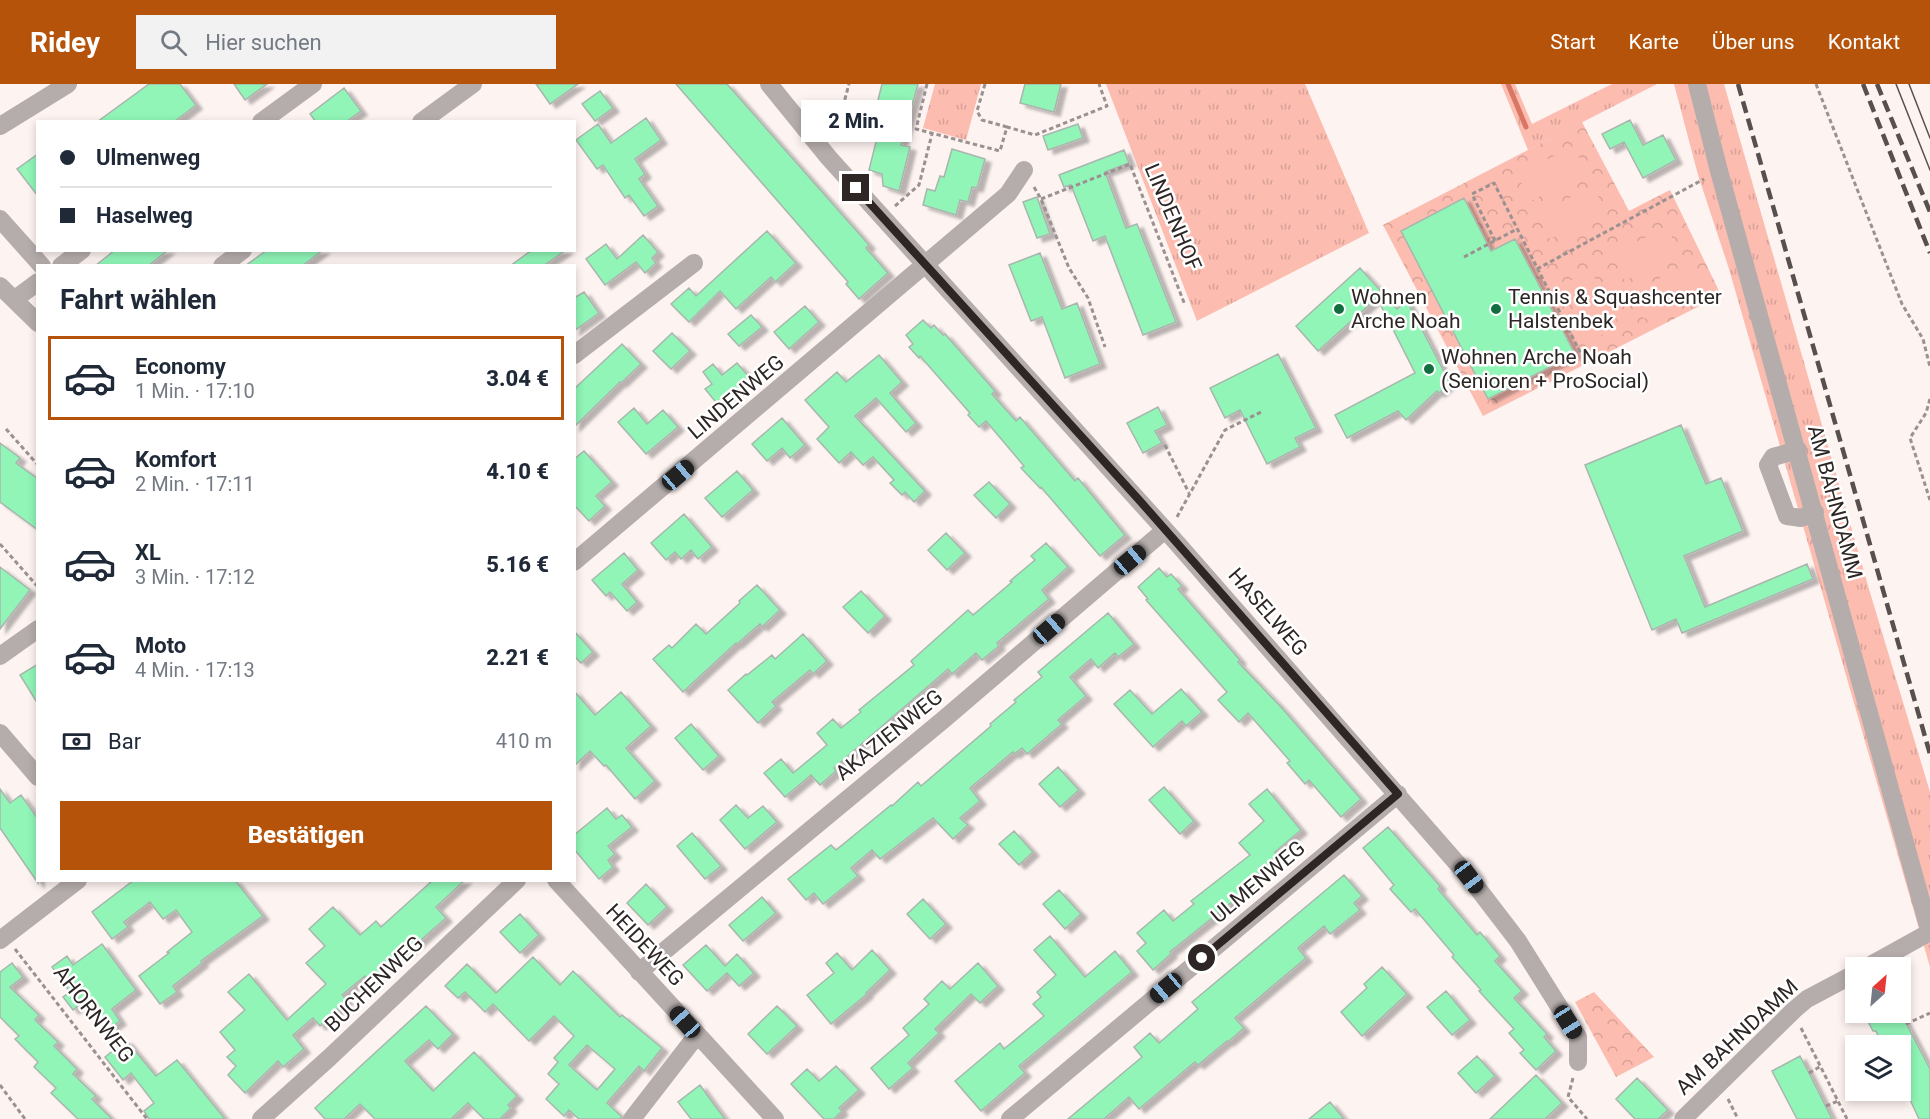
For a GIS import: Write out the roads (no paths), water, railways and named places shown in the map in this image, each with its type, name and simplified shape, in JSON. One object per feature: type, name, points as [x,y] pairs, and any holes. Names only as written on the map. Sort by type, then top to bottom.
[{"type":"street","points":[[0,126],[68,84]]},
{"type":"street","points":[[264,120],[313,84]]},
{"type":"street","points":[[424,120],[473,84]]},
{"type":"street","name":"HASELWEG","points":[[769,84],[829,158],[1165,530],[1469,877],[1518,941],[1578,1037],[1578,1062]]},
{"type":"street","name":"AM BAHNDAMM","points":[[1697,84],[1719,171],[1930,933],[1885,957]]},
{"type":"street","points":[[926,266],[1008,194],[1024,170]]},
{"type":"street","points":[[0,219],[40,264]]},
{"type":"street","points":[[64,264],[79,252]]},
{"type":"street","points":[[225,264],[240,252]]},
{"type":"street","points":[[576,353],[694,263]]},
{"type":"street","name":"LINDENWEG","points":[[576,560],[926,266]]},
{"type":"street","points":[[15,299],[36,283]]},
{"type":"street","points":[[0,286],[36,321]]},
{"type":"street","points":[[1798,450],[1773,457],[1768,465],[1786,516],[1801,518],[1815,512]]},
{"type":"street","name":"AKAZIENWEG","points":[[639,972],[943,720],[1165,530]]},
{"type":"street","points":[[0,656],[36,630]]},
{"type":"street","points":[[0,734],[36,775]]},
{"type":"street","name":"ULMENWEG","points":[[1010,1119],[1398,794]]},
{"type":"street","points":[[3,938],[75,882]]},
{"type":"street","name":"BUCHENWEG","points":[[261,1119],[329,1058],[515,882]]},
{"type":"street","name":"HEIDEWEG","points":[[558,882],[775,1119]]},
{"type":"street","name":"AM BAHNDAMM","points":[[1683,1119],[1794,1010],[1807,999],[1845,979]]},
{"type":"street","points":[[632,1119],[697,1035]]},
{"type":"waterway","points":[[1508,84],[1526,127]]},
{"type":"tram line","points":[[1896,84],[1930,170]]},
{"type":"tram line","points":[[1909,84],[1930,138]]},
{"type":"railway","points":[[1738,84],[1930,754]]},
{"type":"railway","points":[[1863,84],[1930,253]]},
{"type":"railway","points":[[1877,84],[1930,212]]},
{"type":"place","name":"Wohnen Arche Noah","points":[[1339,309]]},
{"type":"place","name":"Tennis & Squashcenter Halstenbek","points":[[1496,309]]},
{"type":"place","name":"Wohnen Arche Noah (Senioren + ProSocial)","points":[[1429,369]]}]
